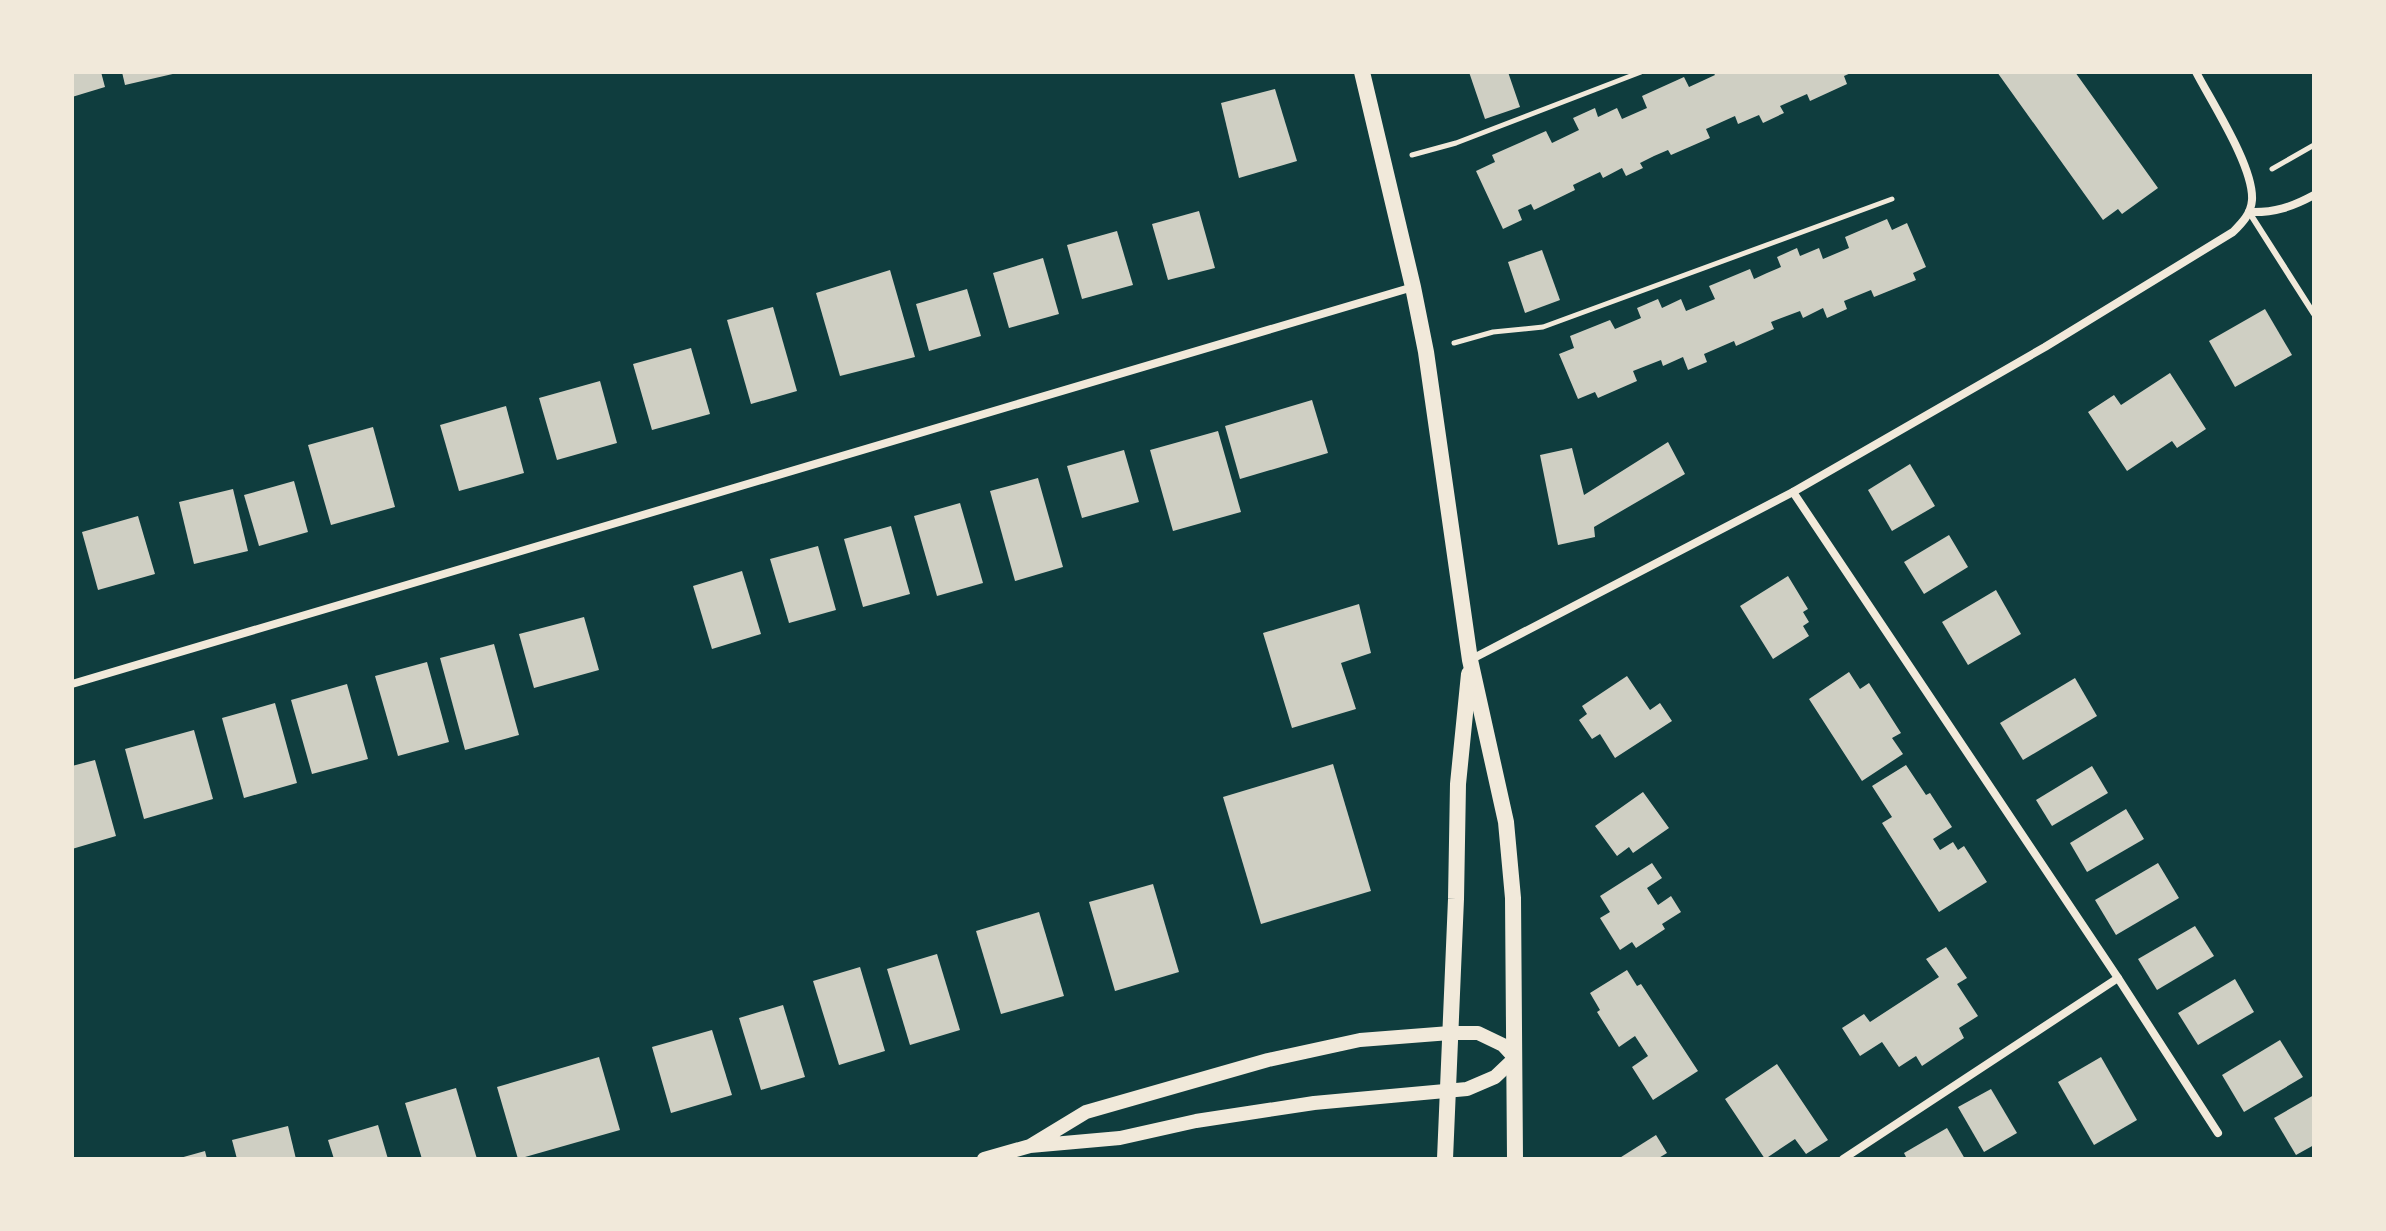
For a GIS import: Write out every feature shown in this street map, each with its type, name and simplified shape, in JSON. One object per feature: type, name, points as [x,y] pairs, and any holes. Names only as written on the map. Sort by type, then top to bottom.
[{"type":"main road","points":[[1362,72],[1426,352],[1470,660],[1506,822],[1513,898],[1515,1159]]},
{"type":"main road","points":[[1445,1159],[1458,784],[1470,660]]},
{"type":"street","points":[[1470,660],[1793,492],[2045,347],[2233,232],[2249,212],[2252,202],[2250,181],[2196,72]]},
{"type":"street","points":[[2249,212],[2268,213],[2294,206],[2314,195]]},
{"type":"street","points":[[72,684],[1413,287]]},
{"type":"street","points":[[1793,492],[2218,1133]]},
{"type":"street","points":[[1843,1159],[2118,978]]},
{"type":"street","points":[[984,1159],[1030,1146],[1120,1138],[1196,1121],[1314,1103],[1467,1089],[1485,1083],[1515,1058],[1503,1045],[1488,1036],[1450,1033],[1360,1040],[1268,1060],[1086,1112],[1030,1146]]},
{"type":"lane","points":[[2249,212],[2314,314]]},
{"type":"path","points":[[1383,162],[1456,143],[1641,72]]},
{"type":"path","points":[[2250,181],[2314,145]]},
{"type":"path","points":[[1426,352],[1493,332],[1543,327],[1892,199]]},
{"type":"building","points":[[72,72],[101,72],[105,87],[72,97]]},
{"type":"building","points":[[122,72],[176,72],[177,73],[125,85]]},
{"type":"building","points":[[1469,72],[1508,72],[1520,107],[1485,119]]},
{"type":"building","points":[[1713,72],[1853,72],[1844,76],[1847,84],[1810,101],[1807,94],[1780,106],[1784,113],[1763,123],[1759,115],[1738,124],[1735,116],[1706,129],[1710,138],[1671,155],[1668,150],[1654,156],[1640,163],[1643,168],[1626,176],[1622,168],[1603,178],[1600,172],[1573,185],[1575,190],[1534,210],[1531,204],[1518,210],[1522,220],[1503,229],[1476,171],[1495,162],[1492,155],[1546,131],[1552,143],[1579,130],[1573,118],[1595,108],[1598,117],[1617,108],[1622,119],[1647,108],[1642,96],[1684,77],[1689,87],[1715,75]]},
{"type":"building","points":[[1997,72],[2075,72],[2158,188],[2122,214],[2118,209],[2103,220]]},
{"type":"building","points":[[1275,89],[1297,161],[1239,178],[1221,103]]},
{"type":"building","points":[[1199,211],[1215,268],[1168,280],[1152,224]]},
{"type":"building","points":[[1887,219],[1892,230],[1907,223],[1926,267],[1913,273],[1916,280],[1874,297],[1871,290],[1844,301],[1847,309],[1827,318],[1823,308],[1803,318],[1800,311],[1771,322],[1774,329],[1736,346],[1734,341],[1704,354],[1707,362],[1688,370],[1683,357],[1663,366],[1661,360],[1633,371],[1637,381],[1598,398],[1595,392],[1578,399],[1559,354],[1574,348],[1570,336],[1610,320],[1615,329],[1641,318],[1637,308],[1658,299],[1662,308],[1681,299],[1686,311],[1715,299],[1709,286],[1750,269],[1754,279],[1781,267],[1777,257],[1797,248],[1800,256],[1819,248],[1823,259],[1849,248],[1845,237]]},
{"type":"building","points":[[1117,231],[1133,285],[1082,299],[1067,245]]},
{"type":"building","points":[[1542,250],[1560,300],[1525,313],[1508,262]]},
{"type":"building","points":[[1043,258],[1059,314],[1009,328],[993,273]]},
{"type":"building","points":[[890,270],[915,357],[840,376],[816,293]]},
{"type":"building","points":[[967,289],[981,336],[929,351],[916,304]]},
{"type":"building","points":[[773,307],[797,391],[751,404],[727,320]]},
{"type":"building","points":[[2265,309],[2292,355],[2235,387],[2209,341]]},
{"type":"building","points":[[691,348],[710,414],[652,430],[633,364]]},
{"type":"building","points":[[2170,373],[2206,429],[2177,448],[2172,441],[2127,471],[2088,412],[2114,395],[2121,405]]},
{"type":"building","points":[[600,381],[617,443],[557,460],[539,398]]},
{"type":"building","points":[[1312,400],[1328,453],[1240,479],[1225,426]]},
{"type":"building","points":[[506,406],[524,473],[459,491],[440,425]]},
{"type":"building","points":[[373,427],[395,507],[331,525],[308,445]]},
{"type":"building","points":[[1218,431],[1241,512],[1173,531],[1150,450]]},
{"type":"building","points":[[1668,442],[1685,474],[1594,527],[1595,537],[1558,545],[1540,455],[1572,448],[1584,495]]},
{"type":"building","points":[[1124,450],[1139,502],[1082,518],[1067,466]]},
{"type":"building","points":[[1910,464],[1935,506],[1892,531],[1868,490]]},
{"type":"building","points":[[1038,478],[1063,567],[1015,581],[990,491]]},
{"type":"building","points":[[294,481],[308,532],[259,546],[244,495]]},
{"type":"building","points":[[233,489],[248,551],[194,564],[179,502]]},
{"type":"building","points":[[960,503],[983,583],[937,596],[914,516]]},
{"type":"building","points":[[138,516],[155,574],[98,590],[82,532]]},
{"type":"building","points":[[891,526],[910,594],[863,607],[844,539]]},
{"type":"building","points":[[1949,535],[1968,567],[1924,594],[1904,562]]},
{"type":"building","points":[[818,546],[836,610],[789,623],[770,559]]},
{"type":"building","points":[[742,571],[761,634],[712,649],[693,586]]},
{"type":"building","points":[[1788,576],[1808,609],[1803,612],[1809,622],[1803,626],[1809,636],[1773,659],[1740,606]]},
{"type":"building","points":[[1996,590],[2021,634],[1968,665],[1942,622]]},
{"type":"building","points":[[1359,604],[1371,653],[1341,663],[1356,709],[1292,728],[1263,633]]},
{"type":"building","points":[[584,617],[599,670],[534,688],[519,634]]},
{"type":"building","points":[[494,644],[519,735],[465,750],[440,658]]},
{"type":"building","points":[[427,662],[449,742],[398,756],[375,676]]},
{"type":"building","points":[[1849,672],[1860,689],[1869,683],[1901,733],[1892,738],[1903,754],[1862,781],[1809,699]]},
{"type":"building","points":[[1627,676],[1650,710],[1660,703],[1672,721],[1615,758],[1600,734],[1592,739],[1579,720],[1587,714],[1582,706]]},
{"type":"building","points":[[2075,678],[2097,716],[2023,760],[2000,723]]},
{"type":"building","points":[[347,684],[368,759],[312,774],[291,700]]},
{"type":"building","points":[[275,703],[297,783],[244,798],[222,718]]},
{"type":"building","points":[[194,730],[213,799],[144,819],[125,749]]},
{"type":"building","points":[[95,760],[116,836],[72,849],[72,766]]},
{"type":"building","points":[[1333,764],[1371,891],[1261,924],[1223,797]]},
{"type":"building","points":[[1906,765],[1926,795],[1930,793],[1952,827],[1933,839],[1940,850],[1953,842],[1958,850],[1964,846],[1987,882],[1939,912],[1882,823],[1892,817],[1872,786]]},
{"type":"building","points":[[2092,766],[2108,793],[2052,826],[2036,800]]},
{"type":"building","points":[[1643,792],[1669,828],[1633,853],[1629,847],[1617,856],[1595,826]]},
{"type":"building","points":[[2126,809],[2144,839],[2087,872],[2070,843]]},
{"type":"building","points":[[1652,863],[1662,878],[1647,888],[1658,905],[1671,896],[1681,912],[1662,924],[1665,929],[1636,948],[1632,942],[1620,950],[1600,918],[1610,912],[1600,896]]},
{"type":"building","points":[[2158,863],[2179,898],[2116,935],[2095,900]]},
{"type":"building","points":[[1153,884],[1179,972],[1115,991],[1089,902]]},
{"type":"building","points":[[1039,912],[1064,996],[1001,1014],[976,931]]},
{"type":"building","points":[[2195,926],[2214,956],[2157,990],[2138,959]]},
{"type":"building","points":[[1946,947],[1967,978],[1957,984],[1978,1016],[1959,1028],[1964,1038],[1922,1066],[1916,1056],[1899,1067],[1882,1042],[1860,1056],[1842,1028],[1864,1014],[1870,1022],[1939,977],[1926,959]]},
{"type":"building","points":[[937,954],[960,1030],[910,1045],[887,969]]},
{"type":"building","points":[[860,967],[885,1051],[839,1065],[813,981]]},
{"type":"building","points":[[1627,970],[1637,986],[1641,984],[1698,1071],[1653,1100],[1632,1067],[1648,1056],[1635,1036],[1619,1047],[1597,1012],[1600,1010],[1590,993]]},
{"type":"building","points":[[2235,979],[2254,1012],[2198,1045],[2178,1013]]},
{"type":"building","points":[[783,1005],[805,1077],[761,1090],[739,1018]]},
{"type":"building","points":[[712,1030],[732,1095],[671,1113],[652,1047]]},
{"type":"building","points":[[2280,1040],[2303,1077],[2244,1112],[2222,1075]]},
{"type":"building","points":[[599,1057],[620,1130],[518,1159],[497,1087]]},
{"type":"building","points":[[2101,1057],[2137,1120],[2094,1145],[2058,1082]]},
{"type":"building","points":[[1777,1064],[1828,1140],[1806,1154],[1795,1139],[1765,1159],[1725,1099]]},
{"type":"building","points":[[456,1088],[477,1159],[422,1159],[405,1103]]},
{"type":"building","points":[[1991,1089],[2017,1133],[1984,1152],[1958,1107]]},
{"type":"building","points":[[2314,1095],[2314,1145],[2296,1155],[2274,1118]]},
{"type":"building","points":[[378,1125],[388,1159],[334,1159],[328,1140]]},
{"type":"building","points":[[288,1126],[296,1159],[237,1159],[232,1140]]},
{"type":"building","points":[[1947,1128],[1965,1159],[1907,1159],[1904,1153]]},
{"type":"building","points":[[1656,1135],[1667,1153],[1657,1159],[1618,1159]]},
{"type":"building","points":[[205,1151],[207,1159],[180,1159],[180,1158]]}]
